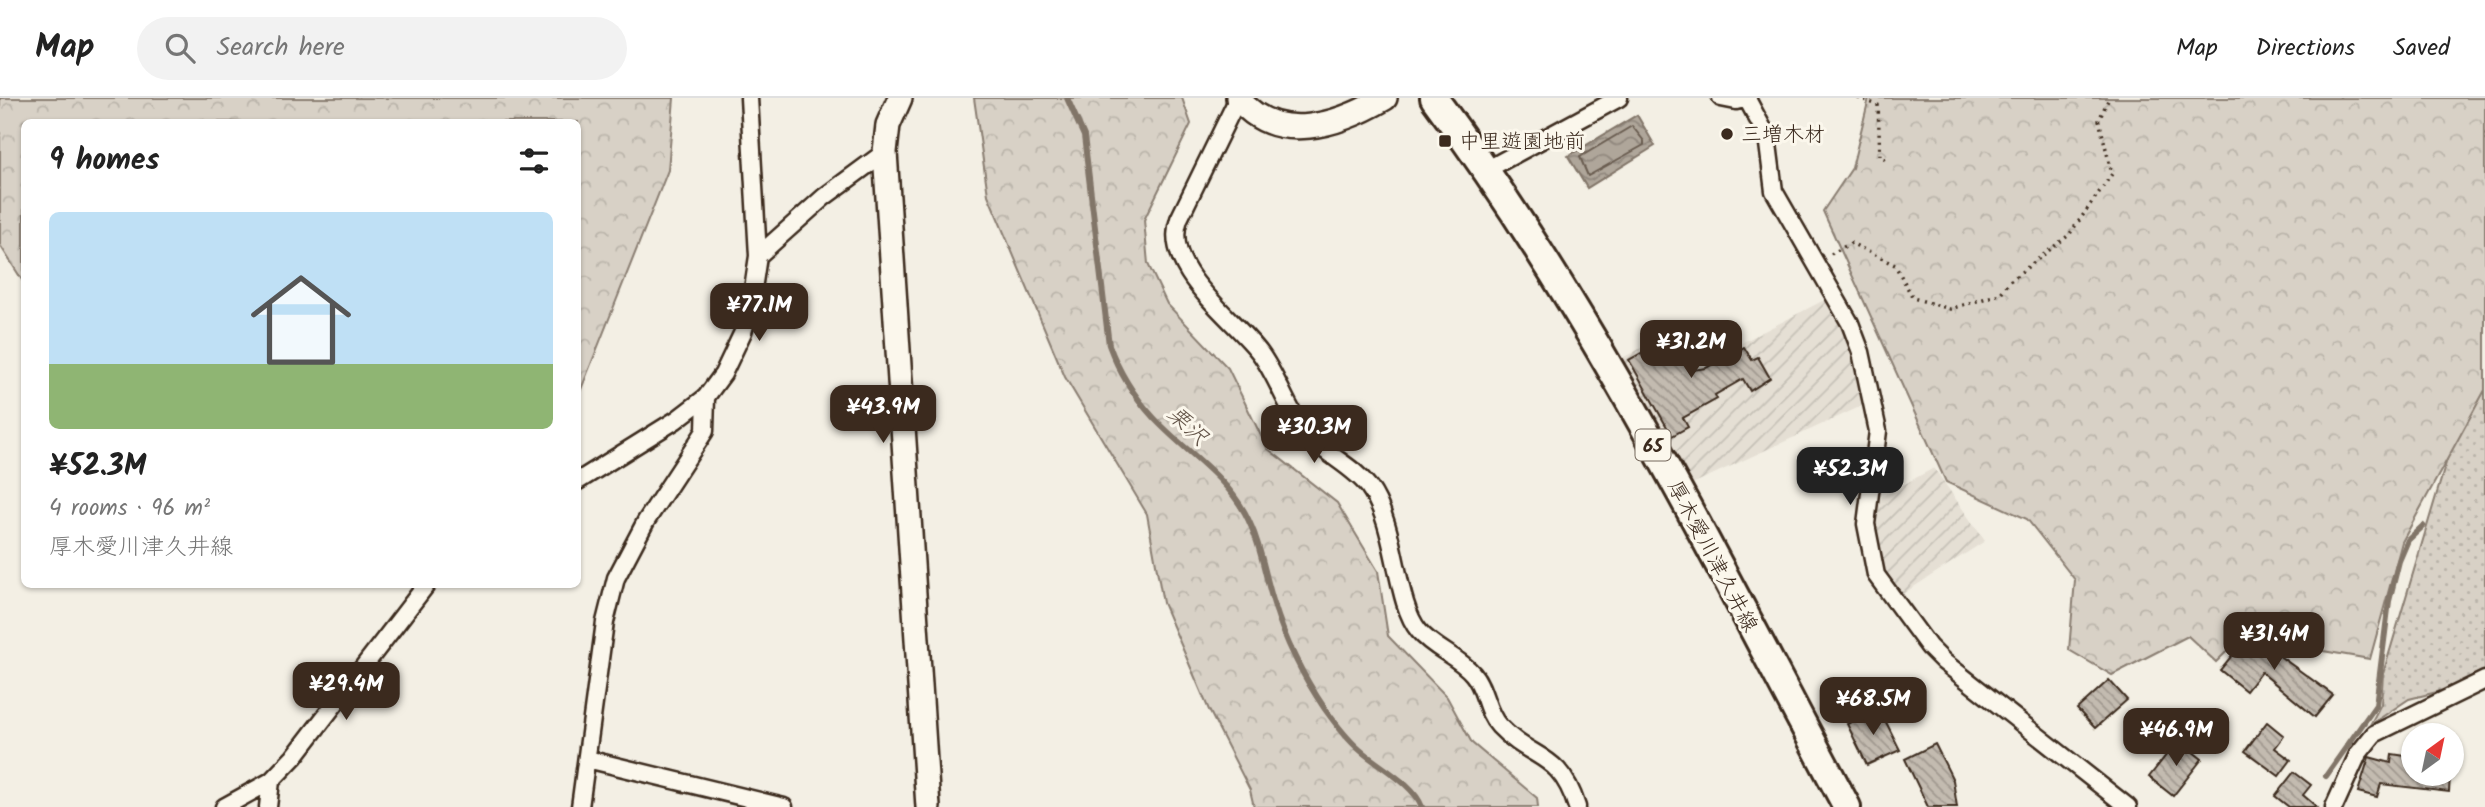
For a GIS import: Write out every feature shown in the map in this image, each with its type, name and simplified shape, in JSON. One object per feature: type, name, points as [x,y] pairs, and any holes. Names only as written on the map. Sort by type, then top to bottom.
[{"type":"main road","name":"厚木愛川津久井線","points":[[1434,98],[1540,250],[1619,385],[1847,807]]},
{"type":"street","points":[[581,479],[676,420],[706,397],[723,374],[743,332],[751,309],[758,256],[749,98]]},
{"type":"street","points":[[900,98],[888,125],[886,152],[929,807]]},
{"type":"street","points":[[1385,98],[1344,120],[1300,127],[1264,120],[1238,98],[1179,219],[1175,239],[1177,249],[1208,296],[1261,355],[1298,422],[1318,445],[1369,488],[1388,529],[1409,610],[1419,631],[1476,677],[1488,709],[1498,725],[1565,776],[1577,807]]},
{"type":"street","points":[[1486,170],[1619,98]]},
{"type":"street","points":[[1721,98],[1736,101],[1747,98],[1768,136],[1774,191],[1817,262],[1858,342],[1878,431],[1866,524],[1876,575],[1944,662],[2128,807]]},
{"type":"street","points":[[758,256],[824,197],[886,152]]},
{"type":"street","points":[[580,807],[605,622],[617,578],[646,521],[705,431],[706,397]]},
{"type":"street","points":[[224,807],[271,781],[309,739],[425,588]]},
{"type":"street","points":[[2334,807],[2351,766],[2374,734],[2485,680]]},
{"type":"street","points":[[587,759],[784,807]]},
{"type":"street","points":[[268,807],[271,781]]},
{"type":"path","points":[[1858,98],[1878,105],[1880,157],[1886,159]]},
{"type":"path","points":[[1817,262],[1851,243],[1895,265],[1913,298],[1950,309],[2000,294],[2011,280],[2068,235],[2112,174],[2099,120],[2109,98]]},
{"type":"shaded area","points":[[1830,297],[1848,330],[1866,404],[1692,484],[1622,358],[1680,328],[1699,365]]},
{"type":"shaded area","points":[[1934,468],[1985,541],[1898,597],[1881,571],[1874,530],[1881,497]]},
{"type":"green space","points":[[0,98],[674,98],[668,170],[581,389],[581,119],[21,119],[21,278],[0,245]]},
{"type":"green space","points":[[974,98],[1182,98],[1191,124],[1144,220],[1148,264],[1167,304],[1228,368],[1267,448],[1337,503],[1378,571],[1388,636],[1447,697],[1472,743],[1537,798],[1538,807],[1254,807],[1250,790],[1209,710],[1163,603],[1147,514],[1065,377],[988,195]]},
{"type":"green space","points":[[1869,98],[2485,98],[2485,390],[2402,542],[2370,659],[2323,651],[2263,616],[2216,662],[2188,636],[2112,675],[2069,650],[2075,580],[2027,519],[1946,482],[1823,211],[1852,168]]},
{"type":"green space","points":[[2485,332],[2485,671],[2449,689],[2409,699],[2370,725],[2381,704],[2383,674]]},
{"type":"water","points":[[1637,115],[1655,146],[1587,188],[1568,156]]},
{"type":"building","points":[[1670,337],[1673,342],[1676,340],[1693,370],[1706,368],[1744,347],[1752,360],[1758,357],[1770,378],[1750,391],[1743,379],[1715,395],[1717,399],[1683,418],[1688,427],[1672,436],[1629,360]]},
{"type":"building","points":[[2256,626],[2272,639],[2266,646],[2333,695],[2315,717],[2261,672],[2246,691],[2220,670]]},
{"type":"building","points":[[2109,680],[2127,700],[2095,728],[2077,709]]},
{"type":"building","points":[[1879,708],[1900,750],[1867,765],[1847,724]]},
{"type":"building","points":[[2267,722],[2284,736],[2275,748],[2291,760],[2279,776],[2245,751]]},
{"type":"building","points":[[2178,740],[2202,759],[2173,796],[2149,777]]},
{"type":"building","points":[[1935,744],[1953,780],[1957,807],[1928,807],[1905,759]]},
{"type":"building","points":[[2392,754],[2401,755],[2401,786],[2449,786],[2449,792],[2381,784],[2377,797],[2358,792],[2369,757],[2391,763]]},
{"type":"building","points":[[2294,772],[2311,785],[2303,795],[2317,807],[2289,807],[2275,796]]},
{"type":"waterway","name":"栗沢","points":[[1067,98],[1084,136],[1109,345],[1117,365],[1146,409],[1226,486],[1245,513],[1259,547],[1289,645],[1325,709],[1350,741],[1404,783],[1422,807]]},
{"type":"waterway","points":[[2326,776],[2376,705],[2389,601],[2399,561],[2408,540],[2423,526]]},
{"type":"place","name":"三増木材","points":[[1727,134]]},
{"type":"place","name":"中里遊園地前","points":[[1445,141]]}]
